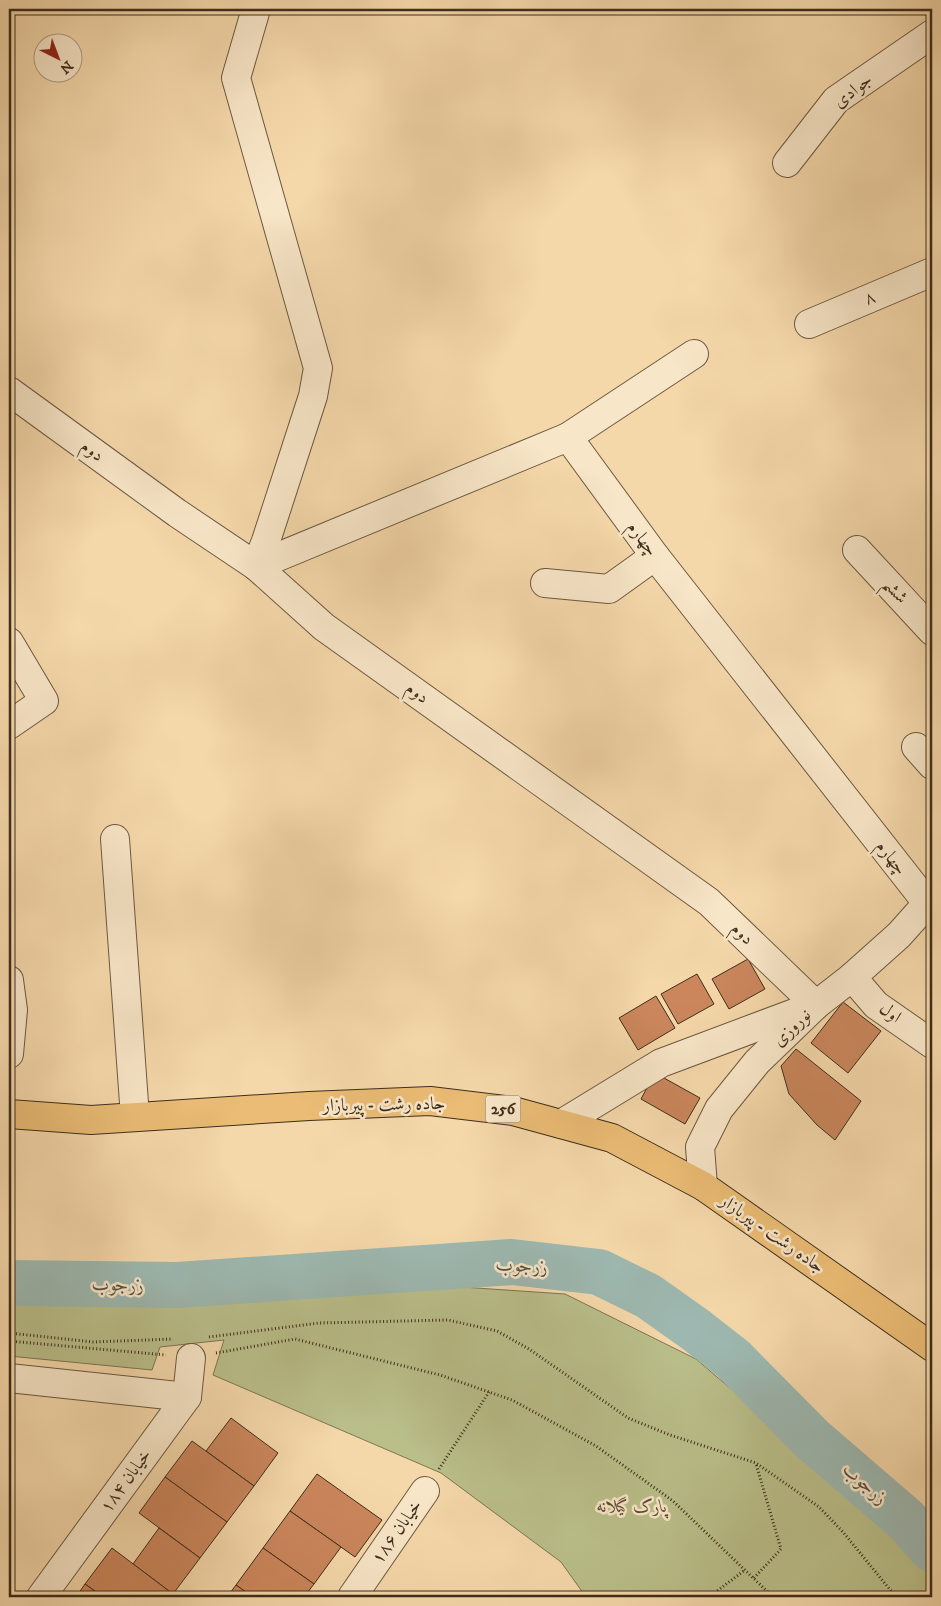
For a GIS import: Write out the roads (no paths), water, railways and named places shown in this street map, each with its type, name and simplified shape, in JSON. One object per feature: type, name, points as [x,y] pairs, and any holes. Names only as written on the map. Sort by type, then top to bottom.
[{"type":"main road","name":"جاده رشت - پیربازار","points":[[9,1114],[91,1120],[309,1106],[430,1101],[513,1110],[612,1138],[703,1186],[932,1347]]},
{"type":"street","points":[[256,9],[236,78],[318,368],[313,396],[256,566]]},
{"type":"street","name":"جوادی","points":[[788,163],[836,100],[932,34]]},
{"type":"street","name":"۸","points":[[809,324],[932,272]]},
{"type":"street","points":[[256,566],[568,437],[694,354]]},
{"type":"street","name":"دوم","points":[[9,391],[169,507],[256,566],[324,627],[708,902],[816,1005]]},
{"type":"street","name":"چهارم","points":[[568,437],[655,556],[930,901]]},
{"type":"street","name":"ششم","points":[[857,550],[932,631]]},
{"type":"street","points":[[544,583],[609,589],[655,556]]},
{"type":"street","points":[[9,642],[44,700],[9,725]]},
{"type":"street","points":[[115,839],[135,1117]]},
{"type":"street","name":"نوروزی","points":[[703,1186],[700,1147],[719,1109],[757,1062],[816,1005],[852,977],[899,935],[930,901]]},
{"type":"street","name":"اول","points":[[852,977],[876,1004],[932,1044]]},
{"type":"street","points":[[9,980],[13,1010],[9,1054]]},
{"type":"street","points":[[561,1124],[662,1064],[816,1005]]},
{"type":"street","points":[[9,1378],[187,1397],[190,1345]]},
{"type":"street","name":"خیابان ۱۸۴","points":[[41,1597],[187,1397]]},
{"type":"street","name":"خیابان ۱۸۶","points":[[352,1597],[425,1491]]},
{"type":"waterway","name":"زرجوب","points":[[9,1283],[178,1285],[512,1262],[599,1272],[648,1296],[733,1359],[812,1439],[906,1520],[932,1549]]},
{"type":"park label","name":"پارک گیلانه","points":[[632,1507]]}]
